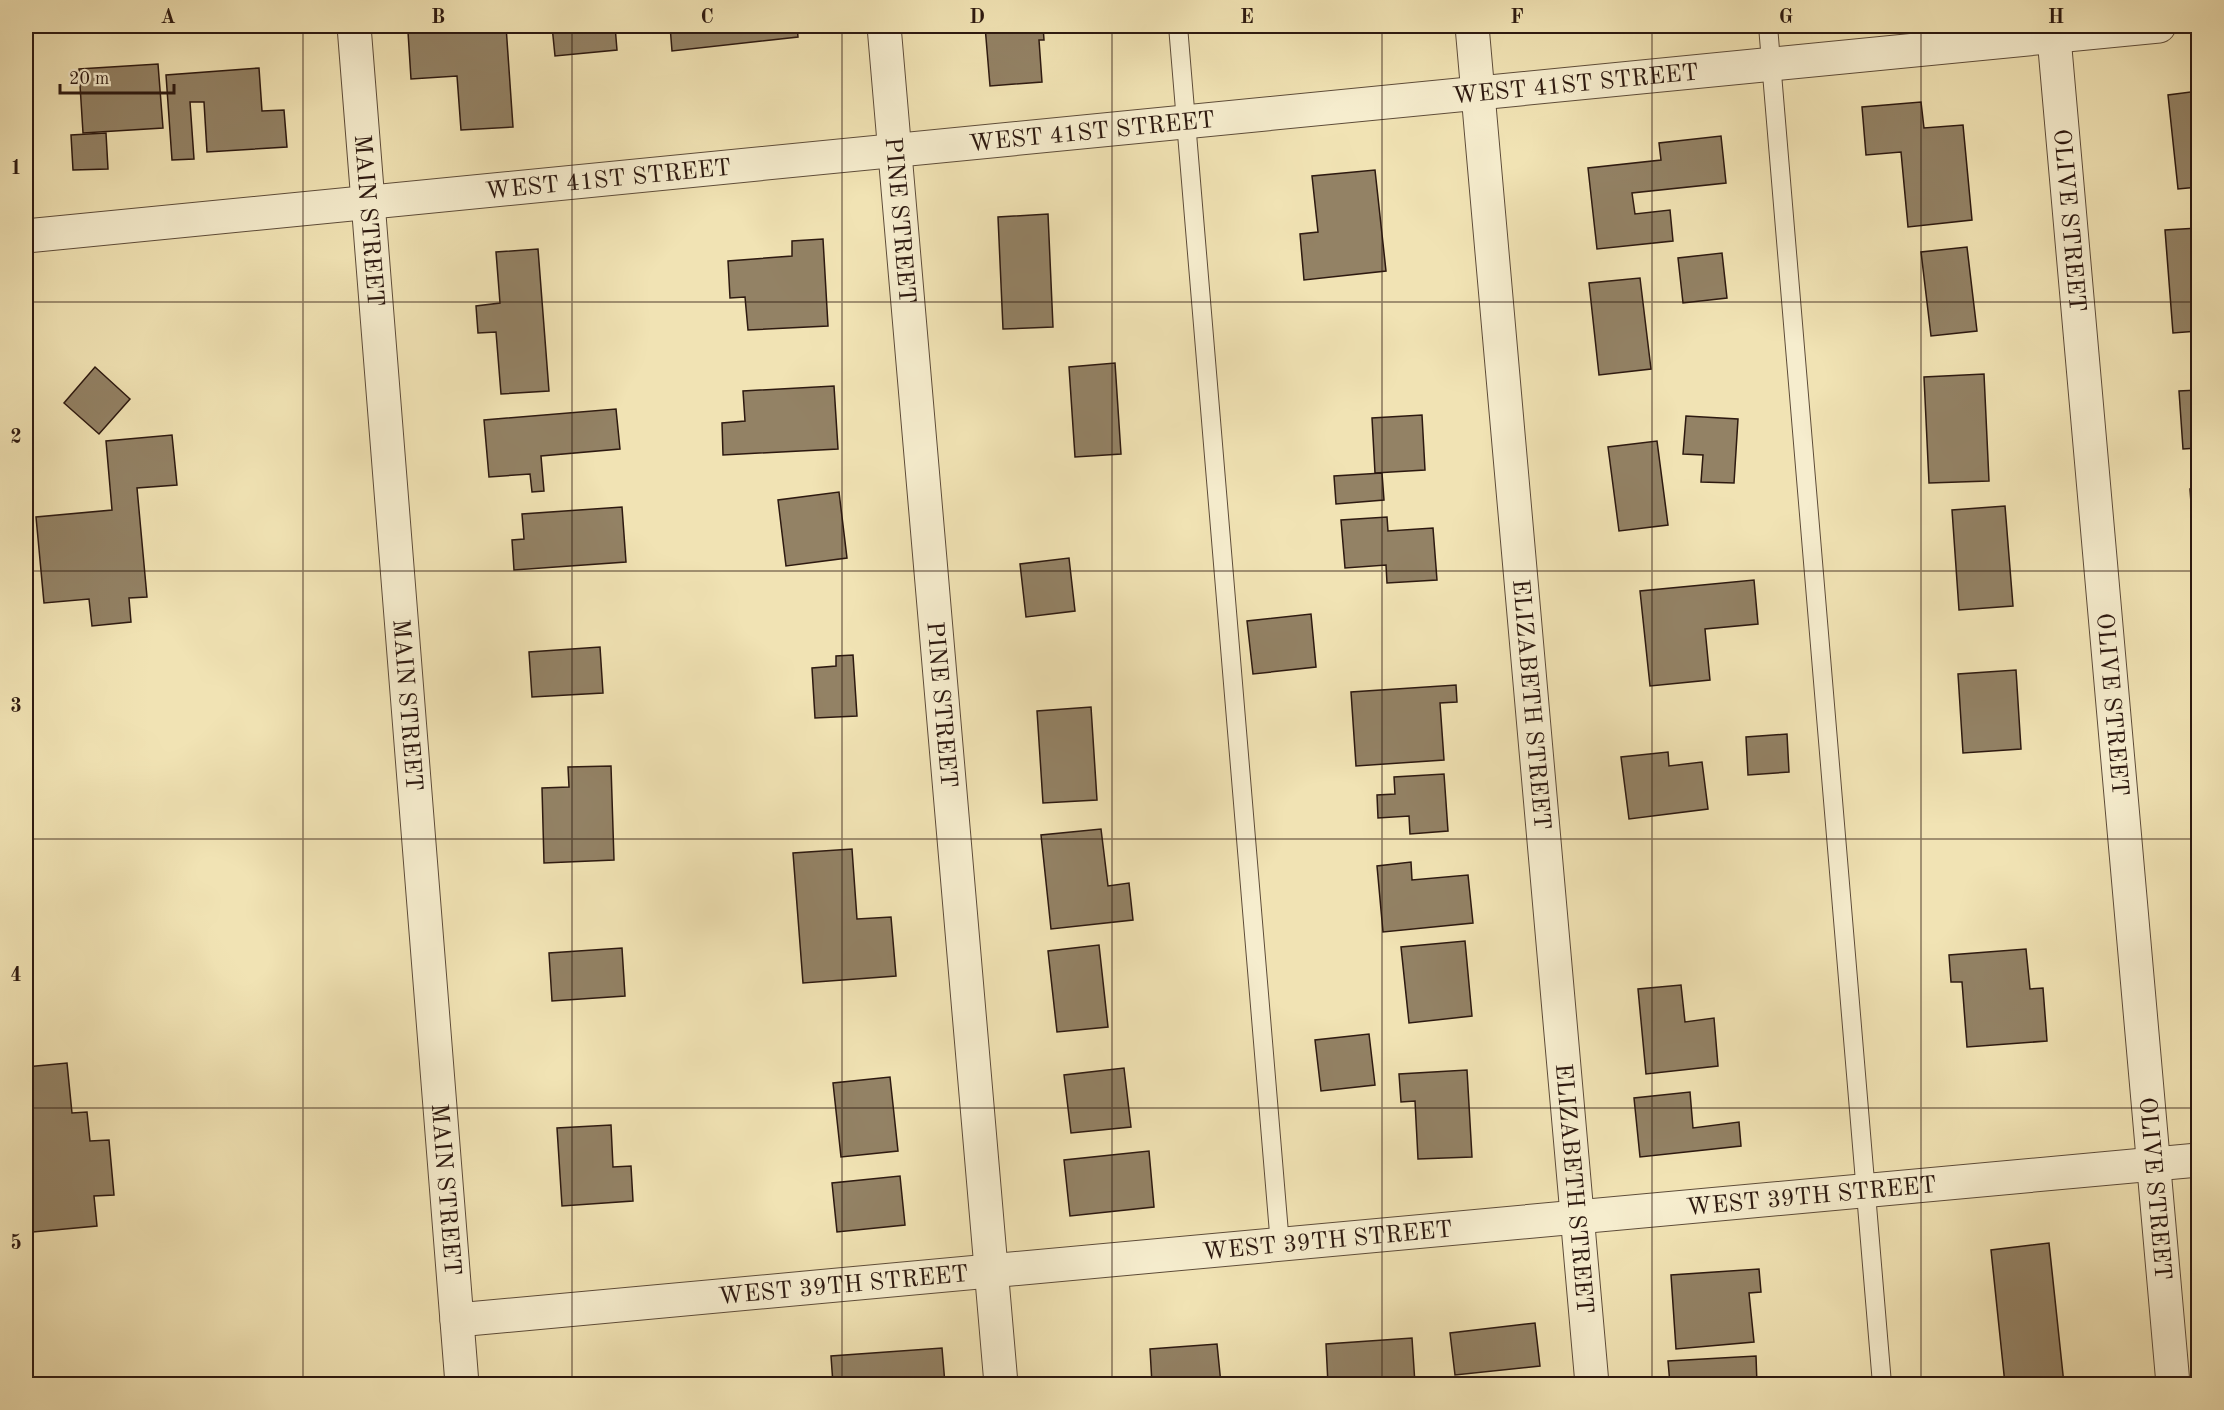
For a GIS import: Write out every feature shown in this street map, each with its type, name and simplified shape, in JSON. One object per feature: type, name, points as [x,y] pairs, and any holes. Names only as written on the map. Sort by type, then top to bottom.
[{"type":"street","name":"MAIN STREET","points":[[354,26],[462,1384]]},
{"type":"street","name":"PINE STREET","points":[[884,26],[1001,1384]]},
{"type":"street","name":"ELIZABETH STREET","points":[[1472,26],[1592,1384]]},
{"type":"street","name":"WEST 41ST STREET","points":[[26,236],[1771,64],[2054,31],[2159,26]]},
{"type":"street","name":"OLIVE STREET","points":[[2054,31],[2173,1384]]},
{"type":"street","name":"WEST 39TH STREET","points":[[457,1320],[2199,1160]]},
{"type":"lane","points":[[1178,26],[1280,1245]]},
{"type":"lane","points":[[1768,26],[1882,1384]]},
{"type":"building","points":[[506,26],[513,127],[461,130],[457,76],[411,79],[408,32]]},
{"type":"building","points":[[552,26],[615,26],[617,50],[555,56]]},
{"type":"building","points":[[670,26],[797,26],[798,37],[672,51]]},
{"type":"building","points":[[985,26],[1043,26],[1044,40],[1039,40],[1042,82],[990,86]]},
{"type":"building","points":[[158,64],[163,128],[83,133],[79,69]]},
{"type":"building","points":[[259,68],[262,111],[284,110],[287,147],[207,152],[204,102],[190,102],[194,159],[172,160],[166,75]]},
{"type":"building","points":[[2198,91],[2198,187],[2178,189],[2168,95]]},
{"type":"building","points":[[1921,102],[1924,128],[1963,125],[1972,220],[1908,227],[1901,152],[1866,155],[1862,107]]},
{"type":"building","points":[[106,133],[108,169],[73,170],[71,135]]},
{"type":"building","points":[[1721,136],[1726,183],[1632,193],[1635,214],[1670,210],[1673,241],[1597,249],[1588,168],[1661,160],[1659,143]]},
{"type":"building","points":[[1375,170],[1386,271],[1304,280],[1300,234],[1318,232],[1312,176]]},
{"type":"building","points":[[1048,214],[1053,327],[1003,329],[998,217]]},
{"type":"building","points":[[2198,228],[2198,331],[2173,333],[2165,230]]},
{"type":"building","points":[[823,239],[828,326],[748,330],[745,297],[730,298],[728,261],[792,256],[792,241]]},
{"type":"building","points":[[1967,247],[1977,331],[1931,336],[1921,252]]},
{"type":"building","points":[[538,249],[549,391],[501,394],[496,332],[478,333],[476,306],[500,303],[496,252]]},
{"type":"building","points":[[1722,253],[1727,298],[1683,303],[1678,258]]},
{"type":"building","points":[[1640,278],[1651,369],[1599,375],[1589,283]]},
{"type":"building","points":[[1115,363],[1121,454],[1075,457],[1069,367]]},
{"type":"building","points":[[95,367],[130,399],[99,434],[64,403]]},
{"type":"building","points":[[1984,374],[1989,481],[1929,483],[1924,377]]},
{"type":"building","points":[[834,386],[838,449],[723,455],[722,423],[745,421],[743,391]]},
{"type":"building","points":[[2198,390],[2198,448],[2183,449],[2179,391]]},
{"type":"building","points":[[616,409],[620,449],[541,456],[544,491],[532,492],[530,474],[489,477],[484,420]]},
{"type":"building","points":[[1422,415],[1425,470],[1375,473],[1372,418]]},
{"type":"building","points":[[1686,416],[1738,419],[1734,483],[1701,482],[1703,455],[1683,454]]},
{"type":"building","points":[[172,435],[177,485],[137,488],[147,597],[129,598],[131,622],[92,626],[89,599],[44,603],[36,517],[112,510],[106,441]]},
{"type":"building","points":[[1657,441],[1668,525],[1619,531],[1608,447]]},
{"type":"building","points":[[1382,473],[1384,500],[1336,504],[1334,476]]},
{"type":"building","points":[[2190,489],[2198,489],[2198,586],[2197,586]]},
{"type":"building","points":[[839,492],[847,558],[786,566],[778,500]]},
{"type":"building","points":[[2005,506],[2013,606],[1959,610],[1952,510]]},
{"type":"building","points":[[622,507],[626,562],[514,570],[512,540],[524,539],[522,514]]},
{"type":"building","points":[[1387,517],[1388,531],[1433,528],[1437,580],[1387,583],[1386,565],[1345,568],[1341,520]]},
{"type":"building","points":[[1069,558],[1075,611],[1026,617],[1020,564]]},
{"type":"building","points":[[1754,580],[1758,624],[1705,629],[1710,680],[1650,686],[1640,591]]},
{"type":"building","points":[[1311,614],[1316,667],[1253,674],[1247,621]]},
{"type":"building","points":[[600,647],[603,693],[532,697],[529,652]]},
{"type":"building","points":[[853,655],[857,716],[815,718],[812,668],[836,666],[836,656]]},
{"type":"building","points":[[2016,670],[2021,749],[1963,753],[1958,674]]},
{"type":"building","points":[[1456,685],[1457,702],[1440,703],[1444,760],[1356,766],[1351,692]]},
{"type":"building","points":[[1091,707],[1097,800],[1043,803],[1037,711]]},
{"type":"building","points":[[1787,734],[1789,772],[1748,775],[1746,737]]},
{"type":"building","points":[[1668,752],[1669,766],[1702,762],[1708,809],[1629,819],[1621,757]]},
{"type":"building","points":[[611,766],[614,860],[544,863],[542,788],[569,787],[568,767]]},
{"type":"building","points":[[1444,774],[1448,831],[1410,834],[1409,816],[1378,818],[1377,795],[1395,794],[1394,777]]},
{"type":"building","points":[[1101,829],[1108,886],[1129,883],[1133,920],[1051,929],[1041,835]]},
{"type":"building","points":[[852,849],[857,919],[891,917],[896,976],[803,983],[793,853]]},
{"type":"building","points":[[1411,862],[1412,880],[1468,875],[1473,923],[1383,932],[1377,866]]},
{"type":"building","points":[[1465,941],[1472,1016],[1409,1023],[1401,947]]},
{"type":"building","points":[[1099,945],[1108,1027],[1057,1032],[1048,951]]},
{"type":"building","points":[[622,948],[625,996],[552,1001],[549,953]]},
{"type":"building","points":[[2026,949],[2030,989],[2043,988],[2047,1041],[1967,1047],[1962,982],[1951,982],[1949,955]]},
{"type":"building","points":[[1681,985],[1685,1022],[1714,1018],[1718,1066],[1646,1074],[1638,989]]},
{"type":"building","points":[[1369,1034],[1375,1085],[1321,1091],[1315,1040]]},
{"type":"building","points":[[67,1063],[72,1113],[87,1112],[90,1141],[109,1140],[114,1195],[94,1196],[97,1226],[33,1232],[26,1160],[26,1067]]},
{"type":"building","points":[[1124,1068],[1131,1127],[1071,1133],[1064,1075]]},
{"type":"building","points":[[1467,1070],[1472,1157],[1418,1159],[1415,1101],[1401,1102],[1399,1074]]},
{"type":"building","points":[[890,1077],[898,1151],[841,1157],[833,1083]]},
{"type":"building","points":[[1690,1092],[1693,1128],[1739,1122],[1741,1146],[1640,1157],[1634,1098]]},
{"type":"building","points":[[611,1125],[613,1167],[631,1166],[633,1201],[562,1206],[557,1128]]},
{"type":"building","points":[[1149,1151],[1154,1207],[1070,1216],[1064,1160]]},
{"type":"building","points":[[900,1176],[905,1225],[837,1232],[832,1183]]},
{"type":"building","points":[[2049,1243],[2064,1384],[2005,1384],[1991,1250]]},
{"type":"building","points":[[1759,1269],[1761,1292],[1749,1293],[1754,1342],[1676,1349],[1671,1275]]},
{"type":"building","points":[[1535,1323],[1540,1366],[1455,1375],[1450,1333]]},
{"type":"building","points":[[1412,1338],[1415,1384],[1328,1384],[1326,1344]]},
{"type":"building","points":[[1217,1344],[1221,1384],[1152,1384],[1150,1349]]},
{"type":"building","points":[[942,1348],[945,1384],[833,1384],[831,1356]]},
{"type":"building","points":[[1756,1356],[1757,1384],[1670,1384],[1668,1361]]}]
